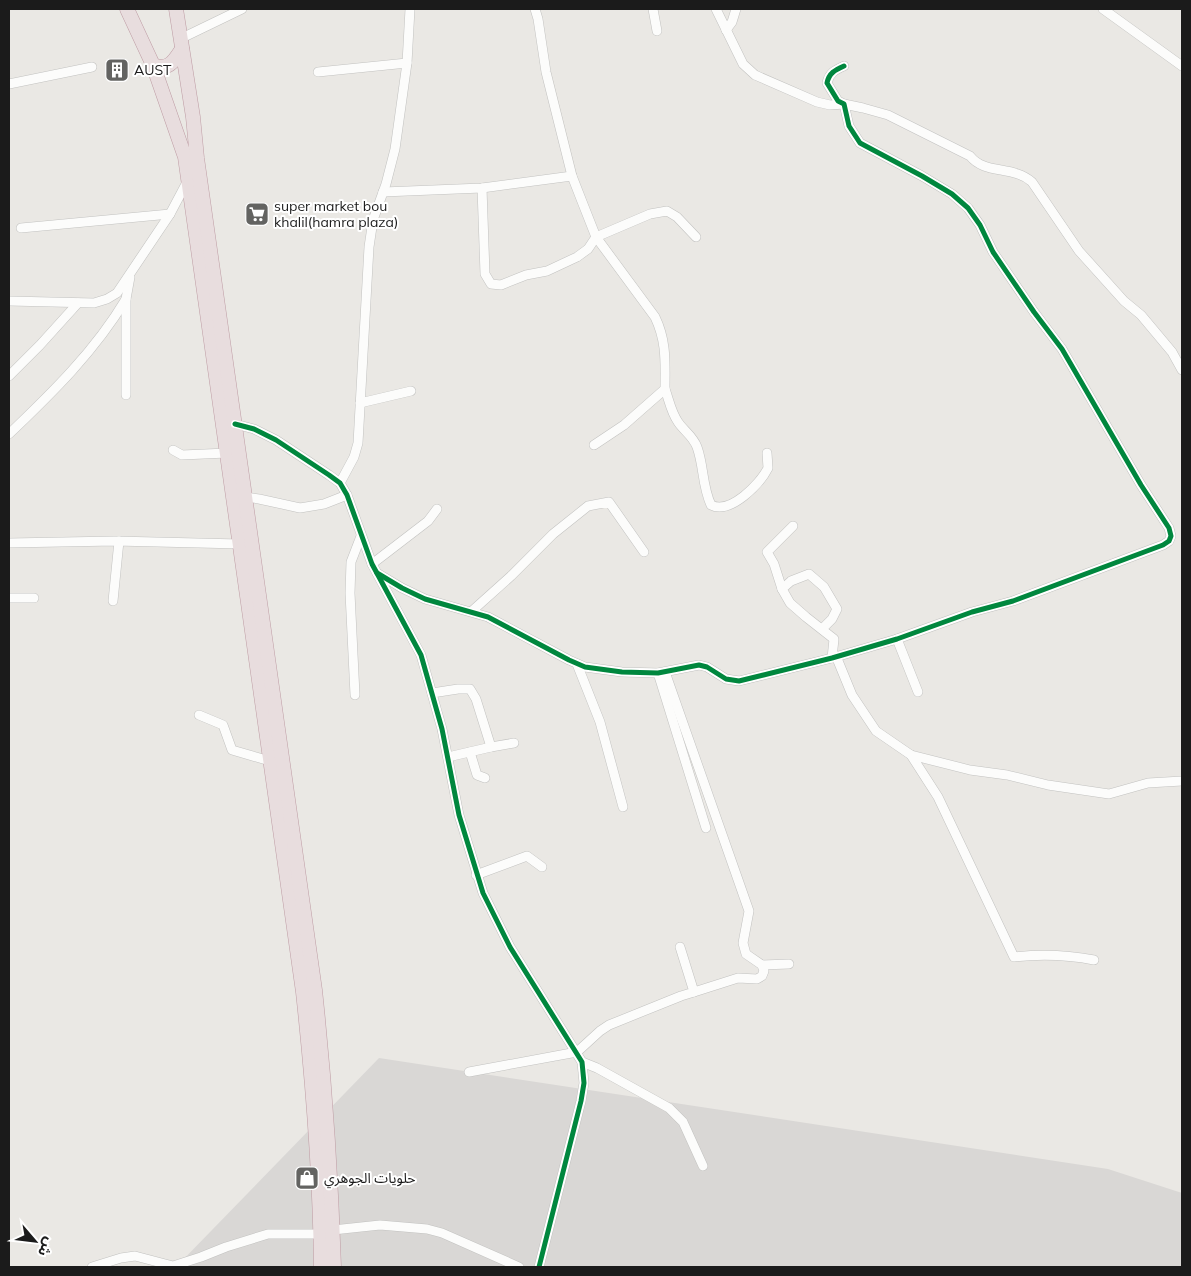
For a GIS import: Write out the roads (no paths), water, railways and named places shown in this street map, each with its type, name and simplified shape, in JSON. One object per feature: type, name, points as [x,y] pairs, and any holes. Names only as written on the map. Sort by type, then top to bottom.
[{"type":"highway","points":[[127,9],[153,65],[185,158],[189,179],[305,1012],[326,1232],[334,1267]]},
{"type":"highway","points":[[176,9],[193,117],[197,158],[315,990],[323,1070],[326,1232],[321,1267]]},
{"type":"highway","points":[[153,65],[159,67],[169,66],[174,62],[182,43]]},
{"type":"street","points":[[182,43],[242,9]]},
{"type":"street","points":[[340,483],[358,444],[369,246],[373,220],[395,149],[407,63],[410,9]]},
{"type":"street","points":[[535,9],[546,72],[572,176],[596,237],[646,304],[661,330],[664,344],[665,389],[678,422],[692,437],[697,448],[705,488],[711,505],[714,507],[737,502],[753,488],[768,468],[767,453]]},
{"type":"street","points":[[653,9],[657,31]]},
{"type":"street","points":[[716,9],[743,64],[755,75],[830,106],[844,104],[888,115],[970,156],[976,163],[1014,171],[1027,178],[1032,182],[1079,251],[1124,301],[1141,315],[1172,352],[1182,370]]},
{"type":"street","points":[[726,30],[732,22],[736,9]]},
{"type":"street","points":[[1103,9],[1182,66]]},
{"type":"street","points":[[318,72],[407,63]]},
{"type":"street","points":[[377,573],[425,599],[488,617],[577,664],[602,670],[661,672],[699,665],[707,667],[726,679],[739,681],[897,639],[964,615],[1014,601],[1163,545],[1171,538],[1171,532],[1141,485],[1062,349],[993,252],[980,225],[968,208],[952,194],[860,143],[849,126],[844,104],[838,100],[827,83],[829,76],[835,70],[844,66]]},
{"type":"street","points":[[9,84],[92,68]]},
{"type":"street","points":[[383,192],[482,188],[572,176]]},
{"type":"street","points":[[9,302],[94,303],[117,293],[170,214],[189,179]]},
{"type":"street","points":[[482,188],[485,274],[491,284],[501,286],[531,273],[547,271],[570,261],[588,249],[596,237],[650,214],[667,211],[677,217],[696,237]]},
{"type":"street","points":[[21,228],[170,214]]},
{"type":"street","points":[[126,395],[126,299],[130,274]]},
{"type":"street","points":[[9,434],[82,361],[105,333],[126,299]]},
{"type":"street","points":[[9,376],[78,303]]},
{"type":"street","points":[[594,445],[624,425],[665,389]]},
{"type":"street","points":[[360,403],[411,391]]},
{"type":"street","points":[[235,424],[276,440],[340,483],[347,495],[372,564],[420,655],[432,693],[448,757],[458,814],[483,893],[510,947],[582,1062],[584,1082],[581,1101],[539,1267]]},
{"type":"street","points":[[173,450],[182,455],[227,453]]},
{"type":"street","points":[[246,497],[300,508],[324,504],[347,495]]},
{"type":"street","points":[[472,611],[511,576],[553,534],[588,506],[609,502],[644,552]]},
{"type":"street","points":[[372,564],[428,521],[437,509]]},
{"type":"street","points":[[793,526],[767,552],[774,564],[782,589],[790,603],[834,639],[834,657],[852,695],[876,731],[911,755],[970,770],[1006,775],[1048,785],[1110,794],[1148,783],[1182,781]]},
{"type":"street","points":[[355,694],[350,593],[351,562],[361,536]]},
{"type":"street","points":[[113,601],[119,541]]},
{"type":"street","points":[[9,543],[119,541],[240,544]]},
{"type":"street","points":[[782,589],[791,581],[810,574],[824,587],[837,610],[832,619],[822,629]]},
{"type":"street","points":[[9,598],[34,598]]},
{"type":"street","points":[[897,639],[918,692]]},
{"type":"street","points":[[577,664],[600,722],[623,807]]},
{"type":"street","points":[[661,672],[706,828]]},
{"type":"street","points":[[661,672],[749,911],[744,943],[746,954],[762,965],[789,964]]},
{"type":"street","points":[[432,693],[458,688],[470,690],[476,699],[491,747]]},
{"type":"street","points":[[199,715],[224,725],[232,750],[270,761]]},
{"type":"street","points":[[448,757],[514,743]]},
{"type":"street","points":[[470,752],[478,775],[485,778]]},
{"type":"street","points":[[911,755],[938,797],[1014,957],[1077,956],[1094,960]]},
{"type":"street","points":[[476,875],[527,856],[542,866]]},
{"type":"street","points":[[680,947],[694,992]]},
{"type":"street","points":[[469,1072],[577,1052],[609,1025],[681,996],[738,978],[757,979],[762,976],[764,971],[762,965]]},
{"type":"street","points":[[582,1062],[597,1068],[670,1108],[683,1122],[703,1166]]},
{"type":"street","points":[[92,1267],[121,1258],[135,1256],[173,1266],[268,1234],[326,1232],[380,1224],[427,1229],[442,1233],[518,1267]]},
{"type":"place","name":"AUST","points":[[117,70]]},
{"type":"place","name":"super market bou khalil(hamra plaza)","points":[[257,214]]},
{"type":"place","name":"حلويات الجوهري","points":[[307,1178]]}]
